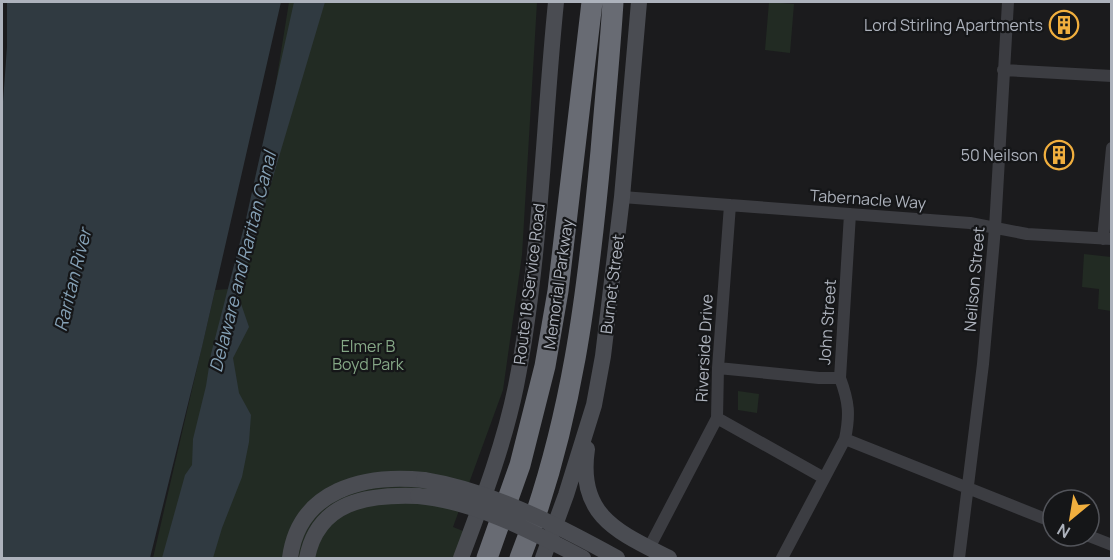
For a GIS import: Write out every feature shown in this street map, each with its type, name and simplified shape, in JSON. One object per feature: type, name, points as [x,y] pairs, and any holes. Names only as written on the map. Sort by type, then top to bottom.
[{"type":"highway","name":"Memorial Parkway","points":[[487,558],[522,457],[548,350],[562,265],[592,2]]},
{"type":"highway","name":"Memorial Parkway","points":[[520,558],[551,469],[578,351],[595,219],[613,2]]},
{"type":"main road","name":"Route 18 Service Road","points":[[461,558],[498,453],[516,388],[524,345],[534,268],[556,2]]},
{"type":"main road","name":"Burnet Street","points":[[543,558],[566,495],[594,405],[611,305],[639,2]]},
{"type":"main road","points":[[594,405],[585,462],[585,478],[590,497],[600,515],[611,526],[669,558]]},
{"type":"main road","points":[[290,558],[292,546],[302,524],[311,511],[332,494],[368,481],[402,479],[424,480],[458,487],[510,506],[560,528],[618,558]]},
{"type":"main road","points":[[307,558],[316,533],[330,516],[343,507],[371,498],[418,496],[449,501],[486,514],[539,536],[583,558]]},
{"type":"street","name":"Neilson Street","points":[[959,558],[983,364],[995,228],[1008,2]]},
{"type":"street","points":[[1003,70],[1112,76]]},
{"type":"street","points":[[1107,239],[1112,148]]},
{"type":"street","name":"Tabernacle Way","points":[[622,197],[970,222],[1027,234],[1107,239]]},
{"type":"street","name":"Riverside Drive","points":[[649,548],[717,418],[718,368],[730,205]]},
{"type":"street","name":"John Street","points":[[782,558],[845,439],[849,420],[848,398],[840,378],[850,214]]},
{"type":"street","points":[[718,368],[840,378]]},
{"type":"street","points":[[717,418],[824,478]]},
{"type":"street","points":[[845,439],[1041,517]]},
{"type":"green space","name":"Elmer B Boyd Park","points":[[289,2],[537,2],[522,255],[503,390],[453,527],[463,531],[454,558],[153,558],[215,290],[243,288]]},
{"type":"green space","points":[[769,2],[794,4],[790,53],[765,50]]},
{"type":"green space","points":[[1084,254],[1111,257],[1111,311],[1098,309],[1099,289],[1082,287]]},
{"type":"green space","points":[[738,391],[759,394],[757,413],[738,410]]},
{"type":"water","name":"Raritan River","points":[[7,2],[281,2],[202,347],[150,558],[2,558],[2,115],[7,47]]},
{"type":"water","name":"Delaware and Raritan Canal","points":[[294,2],[325,2],[238,295],[249,327],[233,358],[239,393],[251,415],[249,442],[242,477],[213,558],[162,558],[185,475],[192,465],[193,439],[211,354],[246,219]]},
{"type":"place","name":"Lord Stirling Apartments","points":[[1064,25]]},
{"type":"place","name":"50 Neilson","points":[[1059,155]]}]
